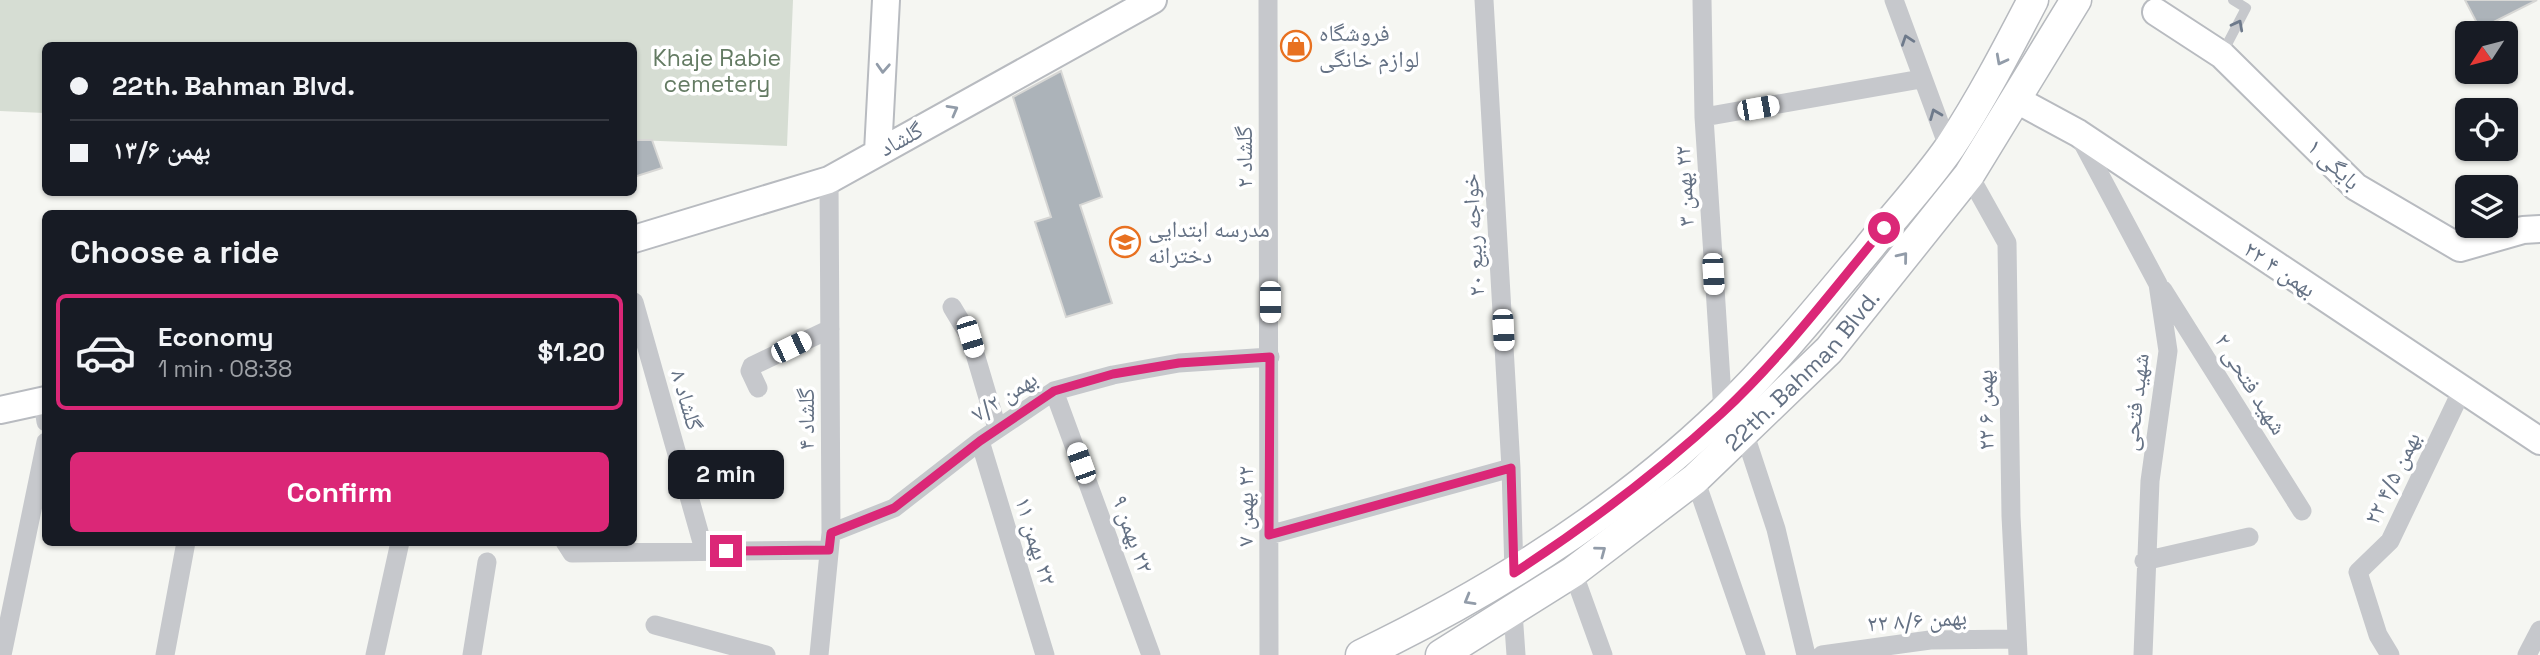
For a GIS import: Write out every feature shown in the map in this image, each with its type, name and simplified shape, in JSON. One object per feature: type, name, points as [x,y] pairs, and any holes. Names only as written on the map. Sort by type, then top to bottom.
[{"type":"main road","name":"22th. Bahman Blvd.","points":[[1361,655],[1435,619],[1558,545],[1676,453],[1723,412],[1803,327],[1949,149],[1990,81],[2033,0]]},
{"type":"main road","name":"22th. Bahman Blvd.","points":[[1441,655],[1573,572],[1695,480],[1745,435],[1829,350],[1969,175],[2076,0]]},
{"type":"street","points":[[878,152],[887,0]]},
{"type":"street","name":"گلشاد","points":[[637,238],[829,180],[1153,0]]},
{"type":"street","name":"گلشاد ۲","points":[[1268,0],[1270,357]]},
{"type":"street","name":"خواجه ربیع ۲۰","points":[[1485,0],[1511,468],[1514,573]]},
{"type":"street","name":"٢٢ بهمن ۳","points":[[1702,0],[1704,117],[1723,412]]},
{"type":"street","points":[[1894,0],[1920,79],[1949,149]]},
{"type":"street","name":"بایگی ۱","points":[[2156,12],[2222,55],[2356,187],[2460,248],[2523,230],[2540,229]]},
{"type":"street","points":[[1704,117],[1920,79]]},
{"type":"street","name":"۲۲ بهمن ۴","points":[[2017,100],[2078,133],[2461,392],[2539,437]]},
{"type":"street","name":"شهید فتحی","points":[[2078,133],[2158,284],[2168,351],[2150,481],[2144,561],[2143,655]]},
{"type":"street","name":"۲۲ بهمن ۶","points":[[1969,175],[2007,243],[2011,516],[2018,647]]},
{"type":"street","name":"گلشاد ۴","points":[[819,655],[830,541],[829,180]]},
{"type":"street","name":"شهید فتحی ۲","points":[[2158,284],[2302,511]]},
{"type":"street","points":[[952,307],[970,337],[997,428]]},
{"type":"street","name":"گلشاد ۸","points":[[637,313],[703,546],[700,551]]},
{"type":"street","points":[[758,388],[750,371],[752,366],[830,328]]},
{"type":"street","name":"بهمن ۷/۲","points":[[830,541],[894,508],[997,428],[1054,391],[1113,374],[1179,363],[1270,357]]},
{"type":"street","name":"٢٢ بهمن ٧","points":[[1269,655],[1270,357]]},
{"type":"street","name":"٢٢ بهمن ۹","points":[[1054,391],[1151,655]]},
{"type":"street","name":"۲۲ بهمن ۴/۵","points":[[2390,655],[2378,635],[2358,572],[2390,541],[2461,392]]},
{"type":"street","points":[[0,410],[42,407]]},
{"type":"street","points":[[1745,435],[1776,529],[1806,655]]},
{"type":"street","name":"٢٢ بهمن ١١","points":[[980,441],[1045,655]]},
{"type":"street","points":[[2,655],[42,461]]},
{"type":"street","points":[[1269,535],[1511,468]]},
{"type":"street","points":[[1695,480],[1756,655]]},
{"type":"street","points":[[2144,561],[2249,537]]},
{"type":"street","points":[[568,546],[572,553],[700,551],[830,541]]},
{"type":"street","points":[[165,655],[185,546]]},
{"type":"street","points":[[375,655],[399,546]]},
{"type":"street","points":[[472,655],[487,562]]},
{"type":"street","points":[[1573,572],[1603,655]]},
{"type":"street","points":[[1513,612],[1516,655]]},
{"type":"street","points":[[655,625],[766,655]]},
{"type":"street","points":[[2527,655],[2540,630]]},
{"type":"street","name":"۲۲ بهمن ۸/۶","points":[[1822,655],[1930,640],[2018,647]]},
{"type":"lane","points":[[2222,55],[2246,8],[2234,0]]},
{"type":"green space","name":"Khaje Rabie cemetery","points":[[0,0],[793,0],[787,146],[637,140],[637,42],[42,42],[42,113],[0,111]]},
{"type":"building","points":[[2465,0],[2537,0],[2496,21],[2476,21]]},
{"type":"building","points":[[1061,71],[1102,197],[1080,205],[1112,303],[1066,317],[1035,222],[1051,217],[1013,97]]},
{"type":"building","points":[[637,140],[652,140],[662,168],[637,176]]},
{"type":"place","name":"فروشگاه لوازم خانگی","points":[[1296,46]]},
{"type":"place","name":"مدرسه ابتدایی دخترانه","points":[[1125,242]]},
{"type":"route","points":[[726,551],[829,550],[831,533],[894,508],[997,428],[1054,391],[1113,374],[1179,363],[1270,357],[1269,535],[1511,468],[1514,573],[1558,545],[1676,453],[1723,412],[1803,327],[1884,228]]}]
